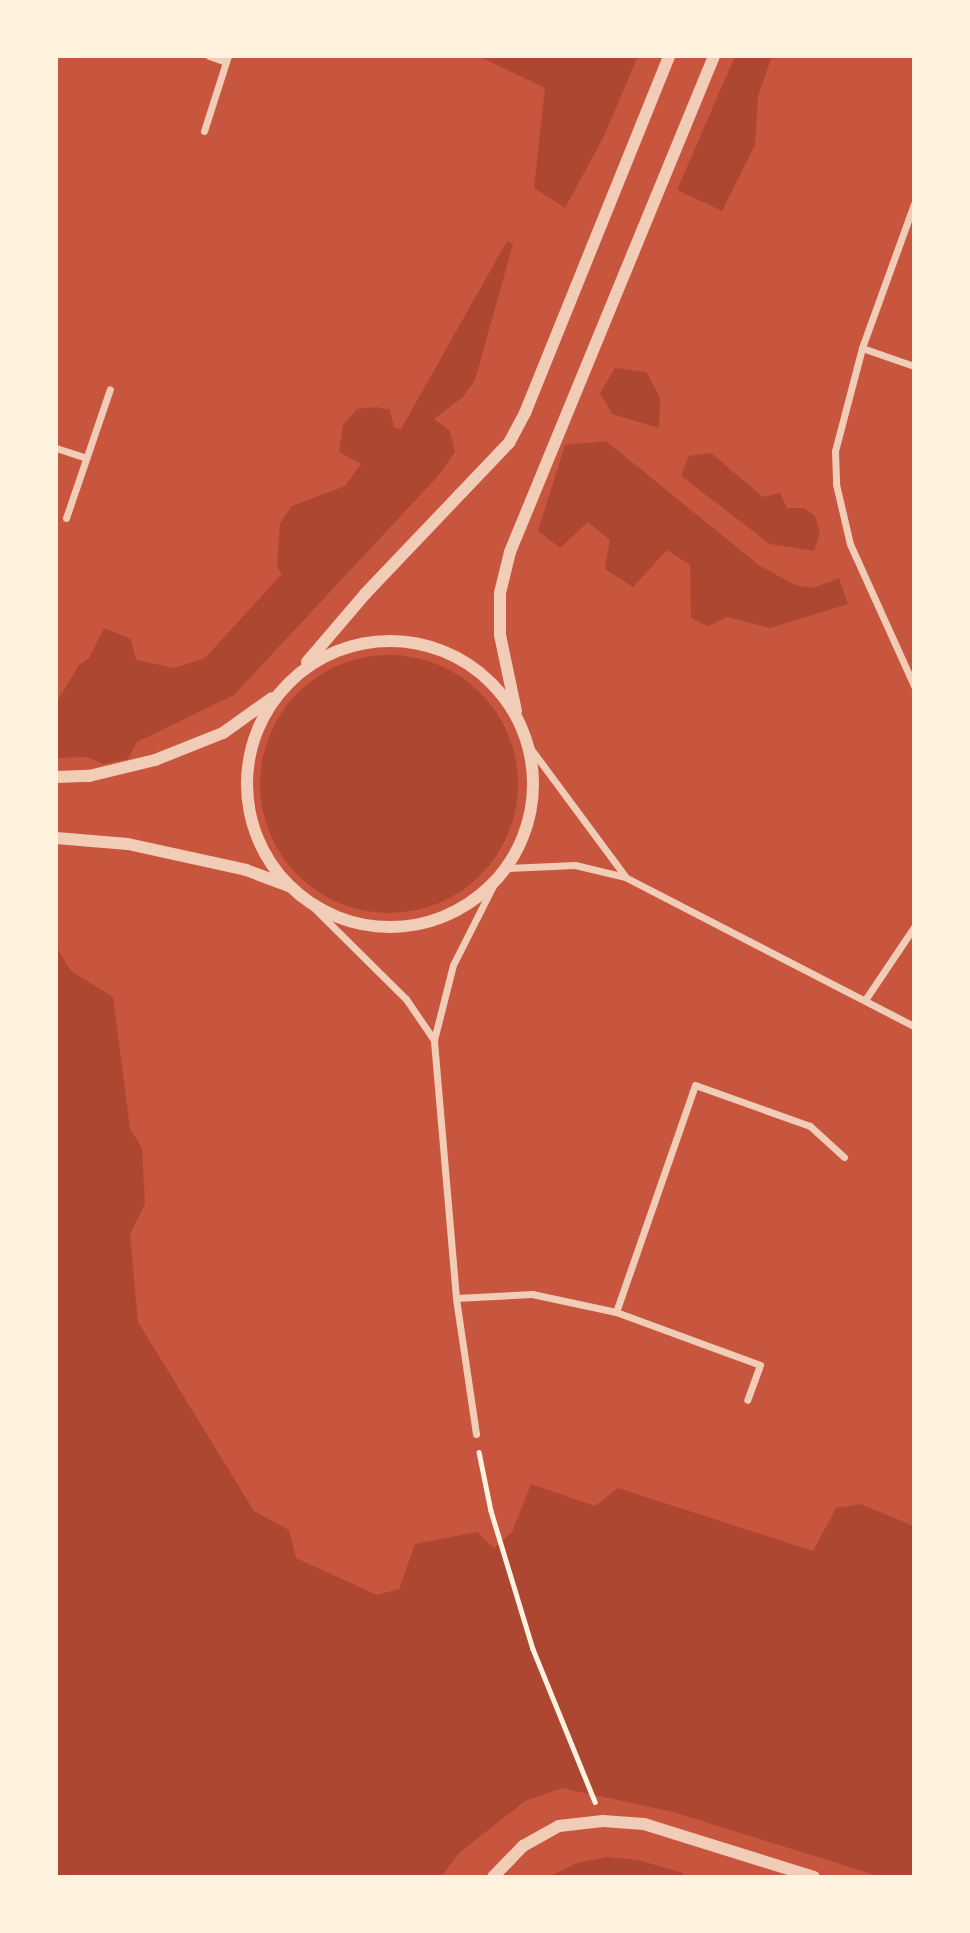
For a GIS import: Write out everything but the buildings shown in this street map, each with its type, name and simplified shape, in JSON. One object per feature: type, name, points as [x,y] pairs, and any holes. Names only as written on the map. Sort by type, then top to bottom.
[{"type":"street","points":[[204,131],[227,59],[209,56]]},
{"type":"street","points":[[56,777],[89,776],[155,760],[223,733],[279,692],[365,594],[509,443],[525,413],[669,56]]},
{"type":"street","points":[[476,1434],[456,1298],[434,1040],[453,965],[495,882],[520,846],[531,809],[533,770],[528,745],[518,718],[500,635],[500,593],[510,552],[714,56]]},
{"type":"street","points":[[914,204],[862,348],[835,451],[836,484],[850,544],[914,686]]},
{"type":"street","points":[[862,348],[914,366]]},
{"type":"street","points":[[66,518],[110,389]]},
{"type":"street","points":[[56,448],[86,458]]},
{"type":"street","points":[[298,673],[329,654],[352,646],[400,641],[436,648],[469,664],[497,688],[518,718]]},
{"type":"street","points":[[279,692],[251,746],[248,806],[270,863],[289,886],[406,999],[434,1040]]},
{"type":"street","points":[[528,745],[625,877]]},
{"type":"street","points":[[56,838],[128,844],[246,870],[289,886]]},
{"type":"street","points":[[506,868],[575,865],[625,877],[914,1026]]},
{"type":"street","points":[[309,903],[339,918],[372,926],[406,926],[439,919],[469,904],[495,882]]},
{"type":"street","points":[[865,1000],[914,927]]},
{"type":"street","points":[[616,1312],[695,1085],[810,1126],[844,1157]]},
{"type":"street","points":[[456,1298],[532,1294],[616,1312],[760,1365],[747,1400]]},
{"type":"street","points":[[493,1877],[523,1846],[559,1826],[603,1821],[644,1824],[814,1877]]},
{"type":"path","points":[[476,1434],[491,1511],[533,1649],[603,1821]]},
{"type":"shaded area","points":[[478,56],[638,56],[604,136],[565,208],[534,188],[545,88]]},
{"type":"shaded area","points":[[735,56],[772,56],[758,96],[755,145],[722,211],[677,190]]},
{"type":"shaded area","points":[[507,241],[513,244],[475,380],[463,397],[434,419],[450,431],[455,452],[437,477],[234,695],[137,742],[128,759],[103,764],[87,757],[56,758],[56,703],[79,665],[89,658],[104,628],[131,639],[136,660],[174,668],[205,658],[282,574],[277,567],[280,523],[292,506],[345,486],[361,464],[339,452],[343,425],[357,409],[376,407],[390,410],[394,427],[401,429]]},
{"type":"shaded area","points":[[615,368],[646,372],[660,397],[659,428],[612,414],[600,393]]},
{"type":"shaded area","points":[[606,441],[760,566],[795,585],[813,588],[839,578],[848,604],[770,628],[727,617],[708,626],[691,618],[690,565],[667,550],[633,587],[605,569],[610,540],[588,522],[560,548],[538,531],[565,445]]},
{"type":"shaded area","points":[[711,453],[763,497],[780,493],[787,508],[804,508],[815,516],[820,533],[814,551],[770,544],[681,476],[689,456]]},
{"type":"shaded area","points":[[376,655],[402,655],[439,664],[461,676],[481,692],[497,712],[509,734],[516,759],[516,809],[509,834],[497,856],[481,876],[461,892],[439,904],[402,913],[376,913],[339,904],[317,892],[297,876],[281,856],[269,834],[260,797],[260,771],[269,734],[281,712],[297,692],[317,676],[339,664]]},
{"type":"shaded area","points":[[56,947],[71,971],[113,997],[130,1128],[142,1148],[145,1204],[130,1234],[138,1322],[254,1511],[289,1530],[296,1558],[377,1595],[399,1589],[415,1544],[477,1532],[494,1548],[512,1532],[531,1484],[595,1506],[618,1488],[813,1551],[836,1508],[860,1504],[914,1526],[914,1877],[882,1877],[673,1812],[562,1788],[525,1801],[459,1853],[441,1877],[56,1877]]},
{"type":"shaded area","points":[[608,1857],[638,1860],[683,1873],[682,1877],[549,1877],[577,1863]]}]
